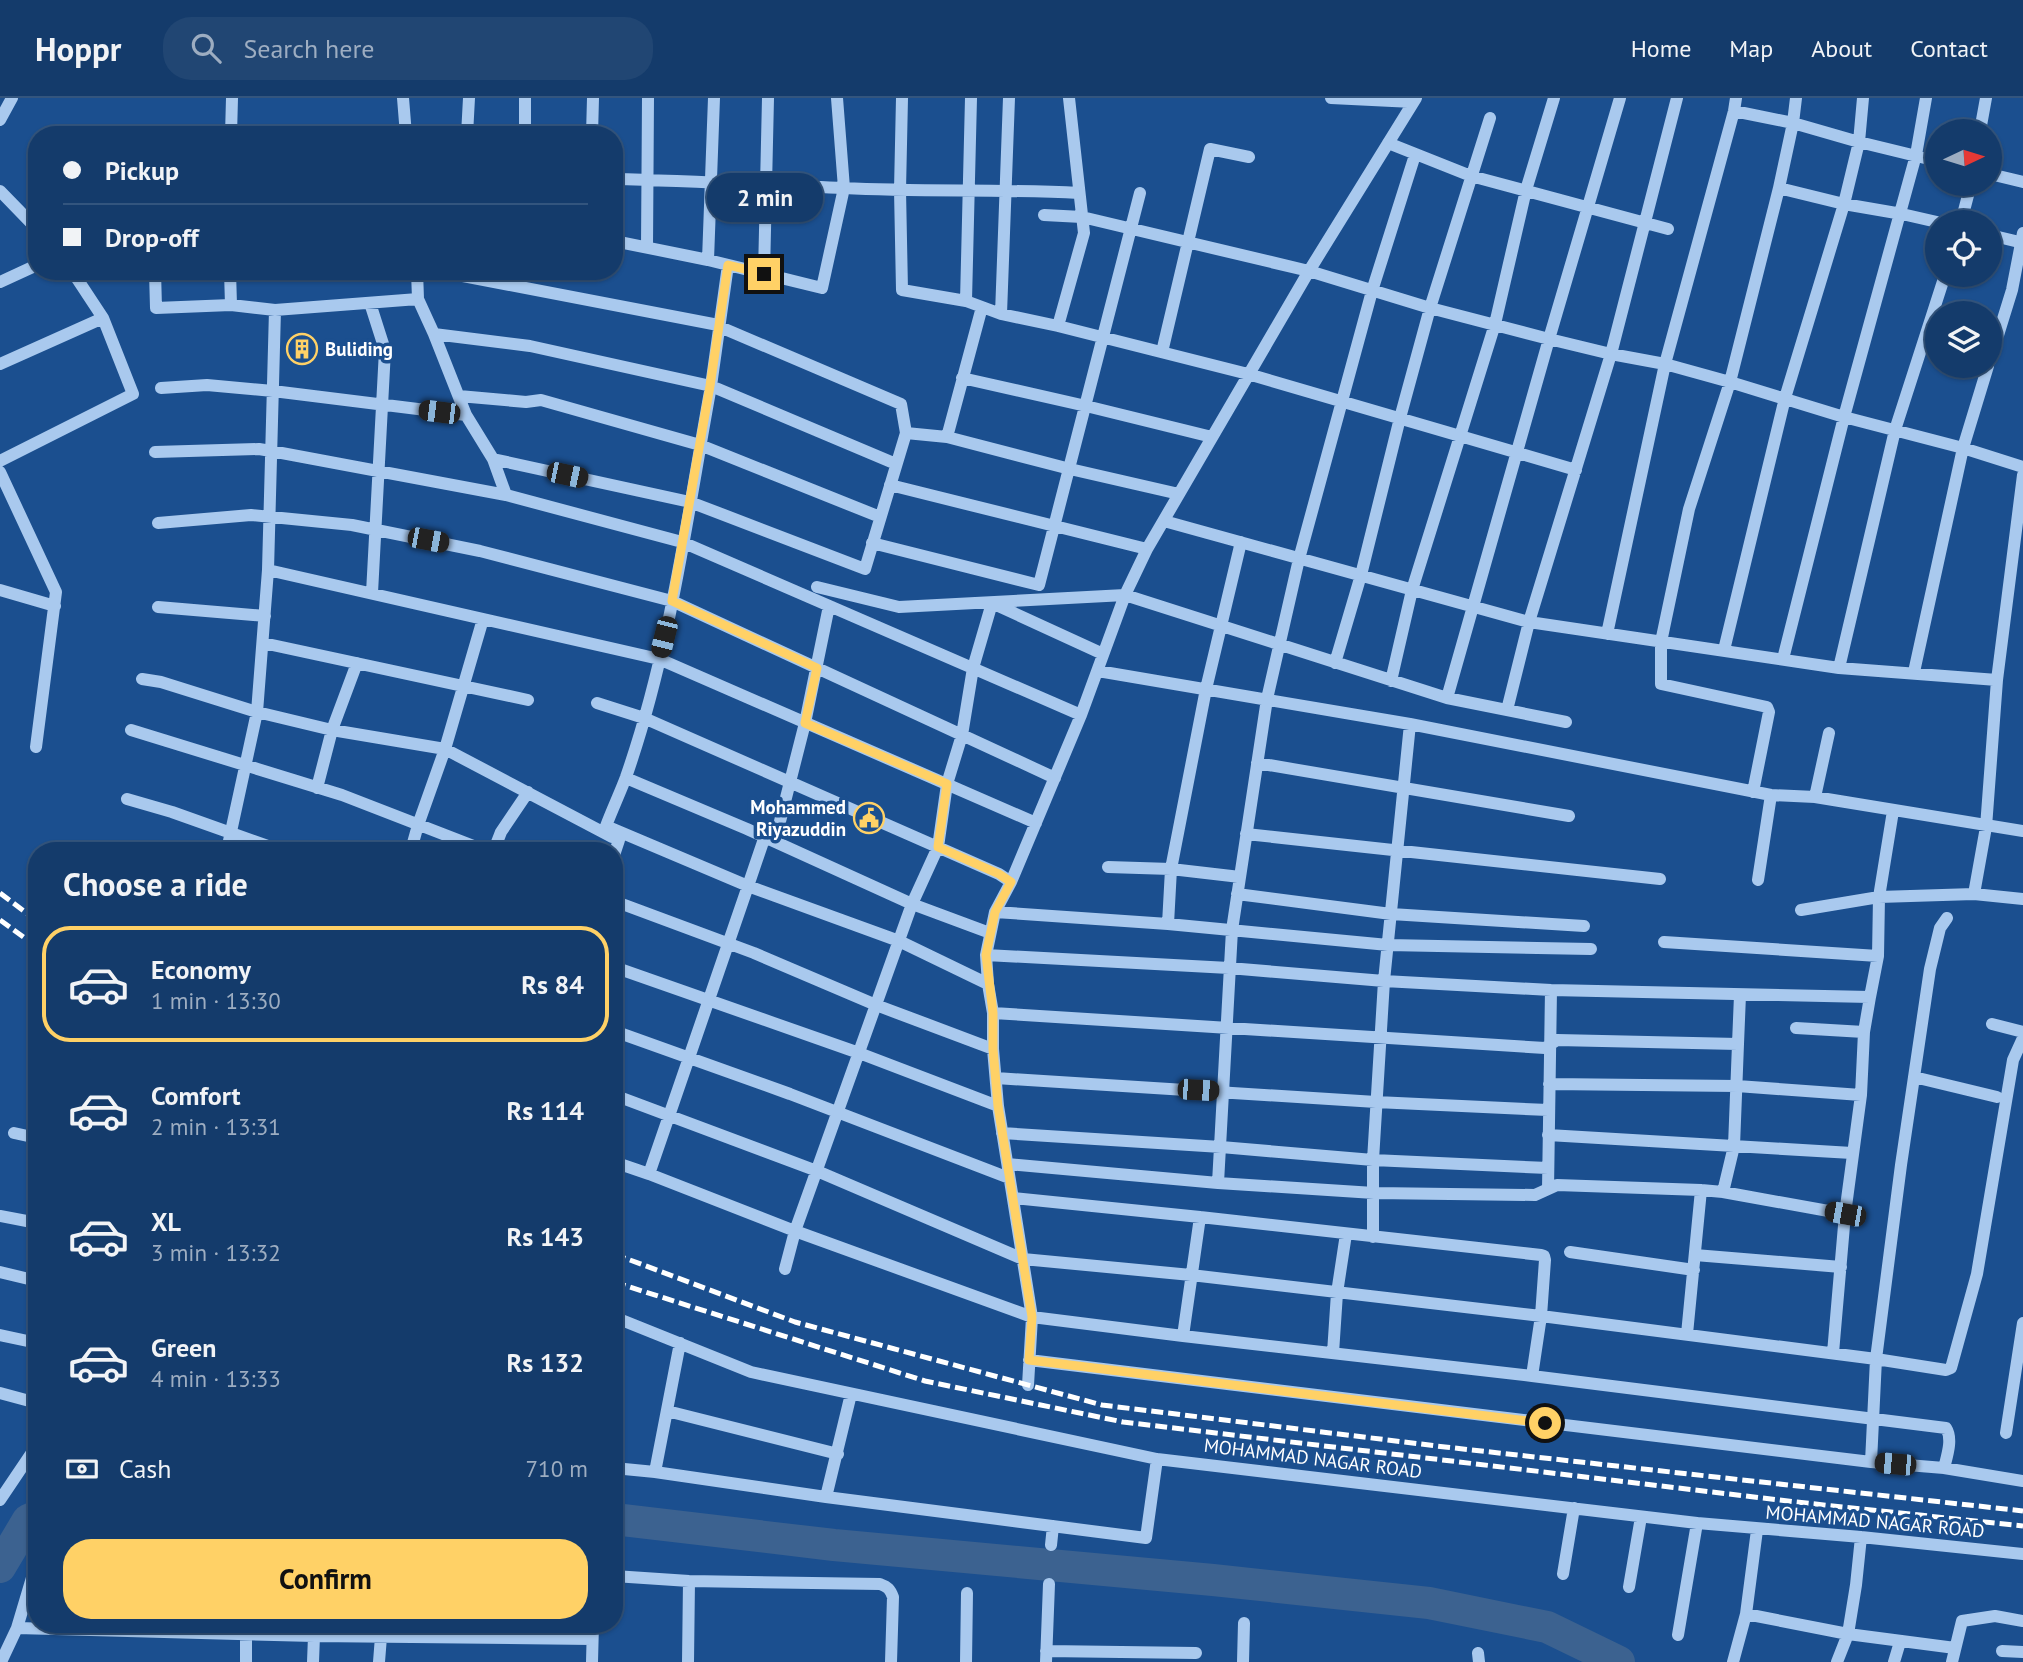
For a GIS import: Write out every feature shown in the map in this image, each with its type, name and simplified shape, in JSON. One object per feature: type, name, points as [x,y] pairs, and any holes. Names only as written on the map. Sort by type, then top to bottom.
[{"type":"street","points":[[0,120],[12,98]]},
{"type":"street","points":[[231,126],[232,98]]},
{"type":"street","points":[[403,98],[405,126]]},
{"type":"street","points":[[467,126],[469,98]]},
{"type":"street","points":[[525,98],[525,126]]},
{"type":"street","points":[[592,126],[593,98]]},
{"type":"street","points":[[648,98],[648,247]]},
{"type":"street","points":[[708,260],[714,98]]},
{"type":"street","points":[[764,274],[768,98]]},
{"type":"street","points":[[623,243],[822,288],[844,188],[837,98]]},
{"type":"street","points":[[902,98],[902,290],[967,301],[1001,314],[1248,374],[1576,470]]},
{"type":"street","points":[[967,301],[971,98]]},
{"type":"street","points":[[1001,314],[1009,98]]},
{"type":"street","points":[[1058,326],[1084,233],[1069,98]]},
{"type":"street","points":[[1331,98],[1414,100]]},
{"type":"street","points":[[1391,681],[1412,590],[1495,324],[1527,190],[1554,98]]},
{"type":"street","points":[[1447,698],[1620,98]]},
{"type":"street","points":[[1507,710],[1529,622],[1611,354],[1677,98]]},
{"type":"street","points":[[1753,792],[1769,712],[1767,707],[1661,684],[1661,642],[1689,509],[1730,382],[1779,188],[1796,98]]},
{"type":"street","points":[[1724,650],[1785,398],[1844,204],[1859,142],[1863,98]]},
{"type":"street","points":[[1783,660],[1844,417],[1902,214],[1926,98]]},
{"type":"street","points":[[1982,119],[1986,98]]},
{"type":"street","points":[[1028,1385],[1032,1317],[998,1106],[993,1013],[988,984],[986,955],[995,912],[1011,882],[1055,778],[1125,595],[1147,549],[1309,271],[1414,100]]},
{"type":"street","points":[[1607,634],[1665,365],[1735,104],[1859,142],[1925,158]]},
{"type":"street","points":[[1335,663],[1361,575],[1430,308],[1490,118]]},
{"type":"street","points":[[1388,143],[1471,176],[1668,229]]},
{"type":"street","points":[[1162,352],[1210,149],[1249,157]]},
{"type":"street","points":[[1218,1182],[1232,930],[1266,699],[1342,401],[1415,155]]},
{"type":"street","points":[[2002,177],[2023,181]]},
{"type":"street","points":[[623,179],[900,190],[1079,193]]},
{"type":"street","points":[[1779,188],[1925,219]]},
{"type":"street","points":[[0,191],[28,220]]},
{"type":"street","points":[[873,543],[1040,585],[1140,193]]},
{"type":"street","points":[[1044,215],[1082,216],[1309,271],[1430,308],[1730,382],[2023,467]]},
{"type":"street","points":[[2002,236],[2022,239],[2012,290],[2002,322]]},
{"type":"street","points":[[606,826],[626,778],[644,718],[672,601],[710,386],[728,265]]},
{"type":"street","points":[[0,282],[28,269]]},
{"type":"street","points":[[0,461],[133,394],[103,318],[78,280]]},
{"type":"street","points":[[155,280],[156,309],[231,305],[275,310],[418,299]]},
{"type":"street","points":[[230,280],[231,305]]},
{"type":"street","points":[[417,280],[418,299],[466,415],[493,459],[506,495]]},
{"type":"street","points":[[484,280],[713,324],[901,404],[906,433],[864,569],[690,502],[493,459]]},
{"type":"street","points":[[1839,667],[1895,430],[1941,287]]},
{"type":"street","points":[[370,303],[385,350],[372,593]]},
{"type":"street","points":[[947,437],[982,307]]},
{"type":"street","points":[[229,842],[257,712],[263,643],[270,517],[275,310]]},
{"type":"street","points":[[0,364],[103,318]]},
{"type":"street","points":[[434,334],[530,346],[710,386],[897,464]]},
{"type":"street","points":[[962,378],[1212,438]]},
{"type":"street","points":[[1914,673],[1963,448],[1984,378]]},
{"type":"street","points":[[161,388],[207,385],[466,415]]},
{"type":"street","points":[[459,396],[526,402],[541,400],[700,445],[880,517]]},
{"type":"street","points":[[906,433],[947,437],[1179,494]]},
{"type":"street","points":[[155,452],[259,449],[271,451],[506,495],[682,542],[1081,715]]},
{"type":"street","points":[[0,472],[56,592],[36,747]]},
{"type":"street","points":[[1974,894],[1986,827],[1997,680],[2023,475]]},
{"type":"street","points":[[890,485],[1147,549]]},
{"type":"street","points":[[158,523],[251,515],[352,525],[480,551],[672,601],[1055,778]]},
{"type":"street","points":[[1164,521],[1529,622],[1839,667],[1997,680]]},
{"type":"street","points":[[1168,924],[1171,869],[1206,688],[1241,542]]},
{"type":"street","points":[[268,570],[659,659],[1036,823]]},
{"type":"street","points":[[817,587],[899,607],[1125,595],[1447,698],[1566,722]]},
{"type":"street","points":[[0,590],[55,606]]},
{"type":"street","points":[[992,603],[1103,653]]},
{"type":"street","points":[[785,1269],[795,1231],[912,904],[938,847],[947,784],[962,735],[973,668],[992,603]]},
{"type":"street","points":[[649,1174],[748,886],[792,782],[829,606]]},
{"type":"street","points":[[158,607],[265,616]]},
{"type":"street","points":[[413,842],[445,749],[483,619]]},
{"type":"street","points":[[263,643],[528,700]]},
{"type":"street","points":[[317,788],[332,730],[357,663]]},
{"type":"street","points":[[1098,671],[1410,724],[1753,792],[1815,797],[2023,831]]},
{"type":"street","points":[[142,679],[332,730],[445,749],[619,840]]},
{"type":"street","points":[[597,703],[644,718],[999,874],[1011,882]]},
{"type":"street","points":[[1373,1237],[1373,1160],[1384,981],[1410,724]]},
{"type":"street","points":[[131,730],[317,788],[463,842]]},
{"type":"street","points":[[1815,797],[1829,733]]},
{"type":"street","points":[[1257,764],[1569,816]]},
{"type":"street","points":[[626,778],[770,839],[912,904],[990,933]]},
{"type":"street","points":[[497,842],[528,792]]},
{"type":"street","points":[[1758,880],[1772,795]]},
{"type":"street","points":[[127,799],[256,842]]},
{"type":"street","points":[[1833,1353],[1845,1214],[1861,1095],[1864,1032],[1878,956],[1880,897],[1893,811]]},
{"type":"street","points":[[606,826],[619,840]]},
{"type":"street","points":[[606,826],[748,886],[899,941],[988,984]]},
{"type":"street","points":[[1246,834],[1660,879]]},
{"type":"street","points":[[1108,867],[1171,869],[1240,877]]},
{"type":"street","points":[[1237,894],[1391,914],[1584,926]]},
{"type":"street","points":[[1801,910],[1880,897],[1974,894],[2023,899]]},
{"type":"street","points":[[623,904],[993,1049]]},
{"type":"street","points":[[995,912],[1168,924],[1388,945],[1591,949]]},
{"type":"street","points":[[1871,1462],[1876,1359],[1914,1077],[1930,969],[1940,928],[1947,918]]},
{"type":"street","points":[[1664,942],[1878,956]]},
{"type":"street","points":[[986,955],[1551,990],[1870,997]]},
{"type":"street","points":[[623,970],[859,1053],[998,1106]]},
{"type":"street","points":[[1548,1189],[1551,990]]},
{"type":"street","points":[[1723,1192],[1734,1146],[1740,995]]},
{"type":"street","points":[[993,1013],[1545,1048],[1557,1040],[1738,1044]]},
{"type":"street","points":[[1992,1024],[2023,1032]]},
{"type":"street","points":[[1796,1028],[1864,1032]]},
{"type":"street","points":[[623,1034],[837,1113],[1008,1171],[1374,1193],[1535,1195],[1557,1185],[1701,1190],[1845,1214]]},
{"type":"street","points":[[623,1099],[817,1171],[1023,1259],[1191,1275],[1541,1316],[1945,1370],[1951,1367],[1977,1274],[2013,1060],[2023,1038]]},
{"type":"street","points":[[1914,1077],[1997,1097]]},
{"type":"street","points":[[996,1078],[1548,1110]]},
{"type":"street","points":[[1549,1084],[1737,1086],[1861,1095]]},
{"type":"street","points":[[14,1133],[28,1136]]},
{"type":"street","points":[[1002,1133],[1373,1160],[1548,1168]]},
{"type":"street","points":[[1548,1135],[1853,1153]]},
{"type":"street","points":[[623,1165],[1032,1317],[1946,1428],[1949,1432],[1949,1450],[1944,1468]]},
{"type":"street","points":[[1687,1334],[1701,1190]]},
{"type":"street","points":[[1013,1198],[1544,1256],[1541,1316],[1532,1376]]},
{"type":"street","points":[[0,1216],[28,1221]]},
{"type":"street","points":[[1183,1336],[1200,1217]]},
{"type":"street","points":[[1333,1353],[1337,1293],[1346,1234]]},
{"type":"street","points":[[1570,1252],[1694,1270]]},
{"type":"street","points":[[1695,1255],[1841,1267]]},
{"type":"street","points":[[0,1272],[28,1279]]},
{"type":"street","name":"MOHAMMAD NAGAR ROAD","points":[[623,1323],[751,1372],[1157,1459],[1757,1530],[2023,1553]]},
{"type":"street","points":[[2006,1433],[2023,1323]]},
{"type":"street","points":[[0,1335],[28,1341]]},
{"type":"street","points":[[656,1472],[680,1343]]},
{"type":"street","points":[[1029,1360],[1871,1462],[1944,1468],[2023,1481]]},
{"type":"street","points":[[0,1394],[28,1401]]},
{"type":"street","points":[[826,1497],[851,1394]]},
{"type":"street","points":[[667,1410],[838,1454]]},
{"type":"street","points":[[623,1469],[1146,1538],[1157,1459]]},
{"type":"street","points":[[0,1500],[28,1460]]},
{"type":"street","points":[[1563,1574],[1574,1508]]},
{"type":"street","points":[[1629,1587],[1640,1517]]},
{"type":"street","points":[[1678,1635],[1697,1523]]},
{"type":"street","points":[[1051,1545],[1053,1526]]},
{"type":"street","points":[[1733,1662],[1745,1614],[1757,1530]]},
{"type":"street","points":[[1837,1662],[1848,1634],[1861,1537]]},
{"type":"street","points":[[623,1577],[689,1581],[880,1584],[890,1589],[893,1597],[891,1662]]},
{"type":"street","points":[[688,1662],[689,1581]]},
{"type":"street","points":[[1048,1584],[1046,1656],[1196,1653]]},
{"type":"street","points":[[1,1658],[17,1628],[28,1591]]},
{"type":"street","points":[[966,1662],[967,1593]]},
{"type":"street","points":[[1745,1614],[1848,1634],[1955,1648]]},
{"type":"street","points":[[1952,1662],[1963,1620],[1995,1616],[2023,1621]]},
{"type":"street","points":[[1242,1662],[1244,1623]]},
{"type":"street","points":[[17,1628],[28,1628]]},
{"type":"street","points":[[246,1633],[246,1662]]},
{"type":"street","points":[[285,1633],[314,1636],[348,1633]]},
{"type":"street","points":[[379,1662],[382,1633]]},
{"type":"street","points":[[452,1633],[592,1639]]},
{"type":"street","points":[[592,1633],[592,1662]]},
{"type":"street","points":[[313,1662],[314,1636]]},
{"type":"street","points":[[1894,1662],[1900,1642]]},
{"type":"street","points":[[2002,1651],[2023,1652]]},
{"type":"waterway","points":[[0,1567],[28,1520]]},
{"type":"waterway","points":[[623,1520],[834,1545],[1429,1603],[1547,1627],[1619,1662]]},
{"type":"railway","points":[[0,893],[28,914]]},
{"type":"railway","points":[[0,920],[28,940]]},
{"type":"railway","points":[[623,1257],[795,1322],[1102,1405],[1445,1447],[2023,1511]]},
{"type":"railway","points":[[623,1285],[925,1381],[1123,1422],[1796,1502],[2023,1526]]},
{"type":"place","name":"Buliding","points":[[302,349]]},
{"type":"place","name":"Mohammed Riyazuddin","points":[[869,818]]},
{"type":"route","points":[[764,274],[728,265],[710,386],[672,601],[817,668],[805,723],[947,784],[938,847],[1011,882],[995,912],[986,955],[993,1013],[998,1106],[1032,1317],[1029,1360],[1545,1423]]}]
